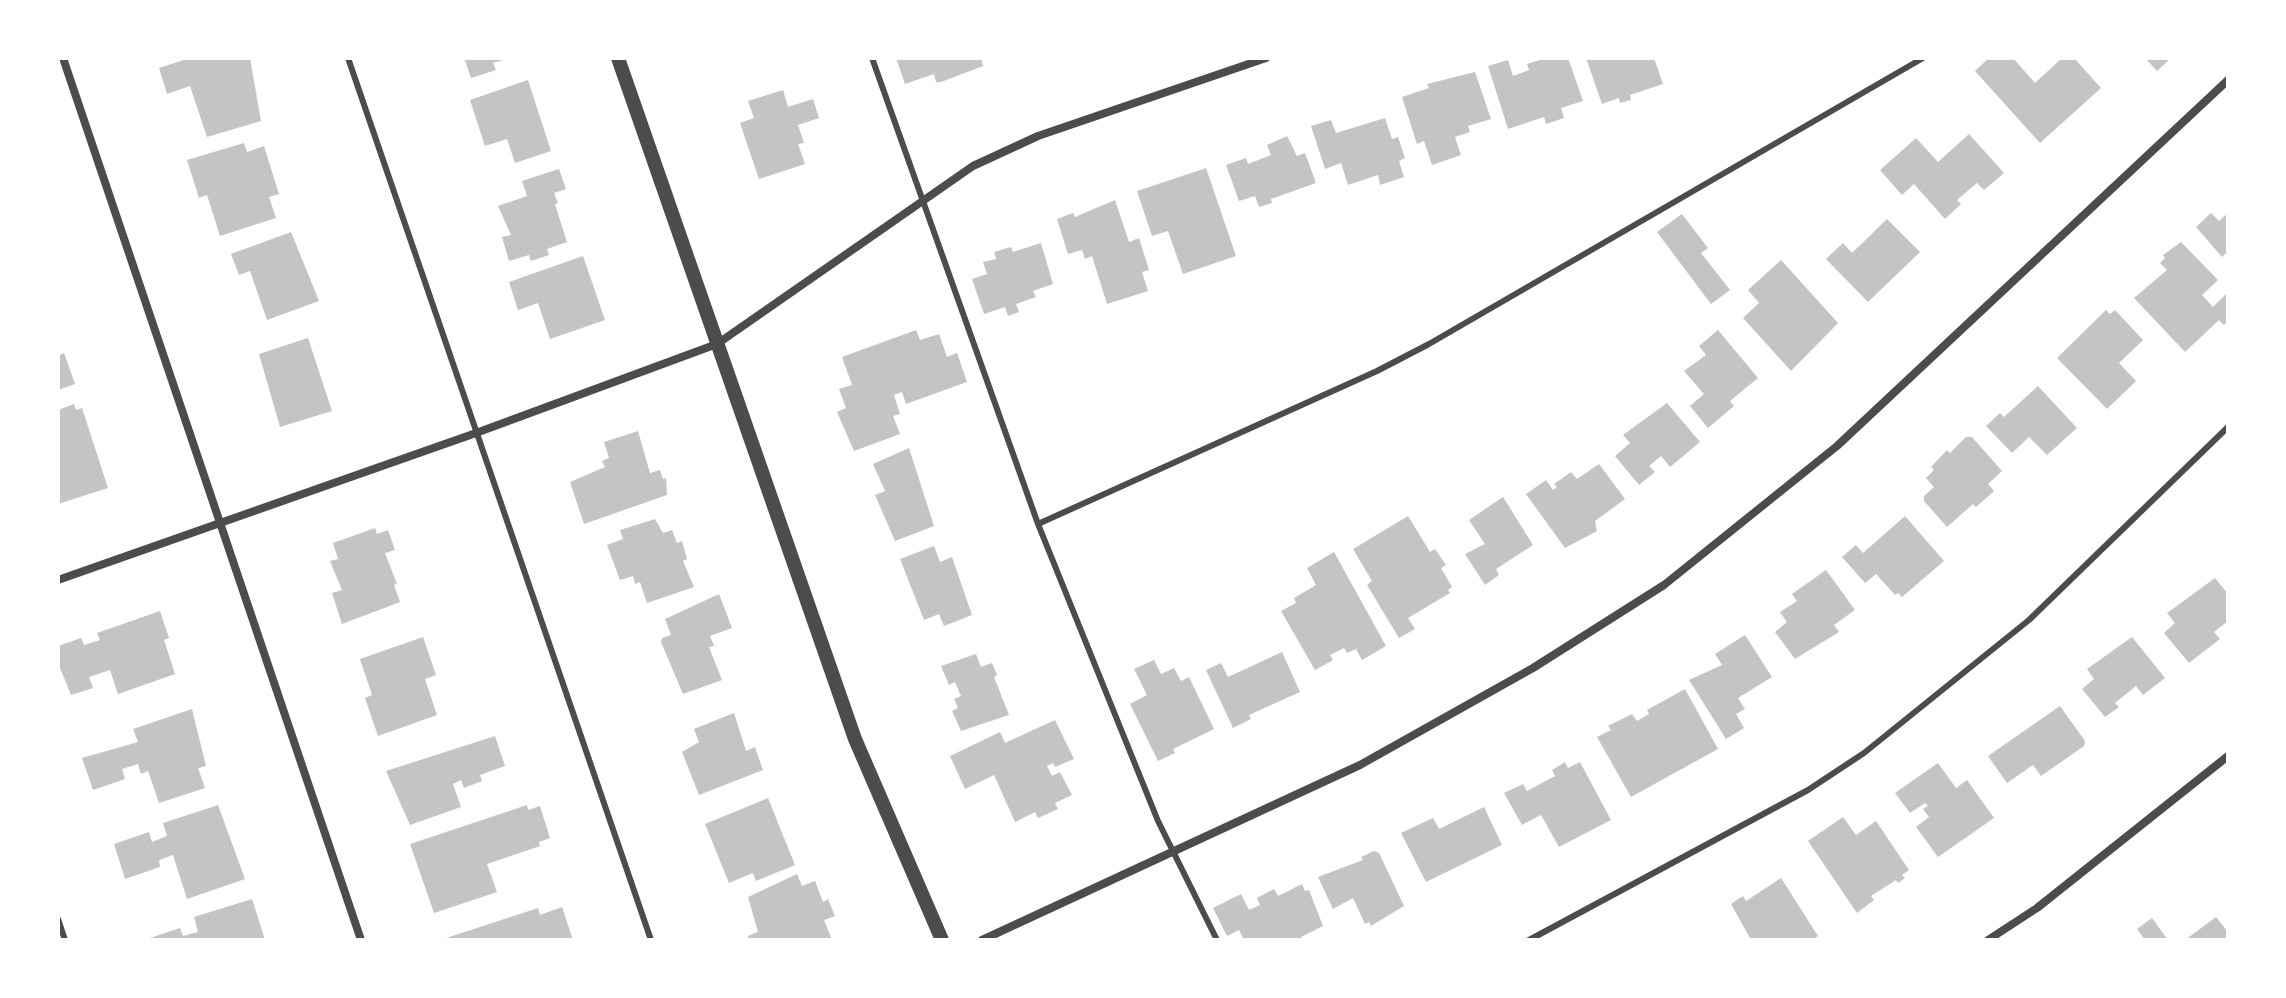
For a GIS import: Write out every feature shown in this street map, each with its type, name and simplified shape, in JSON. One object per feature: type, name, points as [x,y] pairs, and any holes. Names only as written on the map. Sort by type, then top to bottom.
[{"type":"street","points":[[63,58],[361,940]]},
{"type":"street","points":[[618,58],[855,739],[942,940]]},
{"type":"street","points":[[58,580],[476,433],[717,344],[973,166],[1038,136],[1266,58]]},
{"type":"street","points":[[982,940],[1360,765],[1533,668],[1664,585],[1837,446],[2228,80]]},
{"type":"street","points":[[1988,940],[2037,908],[2228,756]]},
{"type":"lane","points":[[348,58],[651,940]]},
{"type":"lane","points":[[872,58],[920,201],[1038,524],[1173,853],[1217,940]]},
{"type":"lane","points":[[1038,524],[1377,371],[1429,344],[1923,58]]},
{"type":"lane","points":[[1529,940],[1808,790],[1864,753],[2029,620],[2228,427]]},
{"type":"lane","points":[[58,919],[65,940]]},
{"type":"building","points":[[190,58],[250,58],[261,121],[207,137],[190,86],[167,94],[159,68]]},
{"type":"building","points":[[464,58],[507,59],[493,63],[496,70],[471,78]]},
{"type":"building","points":[[896,58],[981,58],[983,66],[941,82],[936,82],[934,74],[905,84]]},
{"type":"building","points":[[1546,58],[1568,58],[1583,101],[1561,108],[1564,118],[1546,124],[1544,117],[1508,129],[1488,66],[1508,60],[1513,76],[1529,70],[1527,64]]},
{"type":"building","points":[[1586,58],[1654,58],[1663,84],[1630,95],[1631,100],[1620,103],[1619,98],[1602,104]]},
{"type":"building","points":[[1989,58],[2013,58],[2035,83],[2062,58],[2074,58],[2101,88],[2040,143],[1975,71]]},
{"type":"building","points":[[2145,58],[2171,58],[2157,71]]},
{"type":"building","points":[[1475,72],[1491,119],[1468,126],[1470,132],[1455,137],[1461,155],[1432,165],[1424,141],[1417,144],[1402,97],[1429,88],[1427,84]]},
{"type":"building","points":[[528,80],[551,151],[515,163],[507,139],[485,146],[470,100]]},
{"type":"building","points":[[783,90],[788,107],[813,99],[819,118],[798,125],[804,143],[798,144],[805,164],[759,179],[740,123],[754,118],[748,101]]},
{"type":"building","points":[[1385,118],[1392,139],[1398,137],[1405,158],[1399,161],[1404,177],[1380,185],[1378,175],[1348,185],[1341,163],[1325,169],[1311,126],[1331,120],[1336,133]]},
{"type":"building","points":[[1969,134],[2004,173],[1984,190],[1977,183],[1957,200],[1961,204],[1945,219],[1914,184],[1902,195],[1880,170],[1916,138],[1938,162]]},
{"type":"building","points":[[1287,136],[1297,156],[1305,153],[1316,183],[1271,199],[1272,203],[1259,207],[1255,196],[1239,201],[1226,165],[1246,158],[1248,164],[1271,155],[1267,145]]},
{"type":"building","points":[[244,143],[247,152],[264,146],[279,194],[269,197],[276,218],[220,236],[207,195],[199,198],[187,160]]},
{"type":"building","points":[[1206,168],[1236,256],[1183,274],[1168,231],[1152,236],[1137,191]]},
{"type":"building","points":[[559,169],[566,189],[554,193],[558,203],[555,204],[567,242],[547,249],[549,255],[531,261],[529,255],[509,261],[502,237],[511,235],[498,206],[527,196],[522,181]]},
{"type":"building","points":[[1115,200],[1129,242],[1139,238],[1149,270],[1142,272],[1148,291],[1107,304],[1092,256],[1085,259],[1082,250],[1068,254],[1057,219],[1073,213],[1075,217]]},
{"type":"building","points":[[2211,213],[2219,221],[2228,213],[2228,251],[2222,257],[2196,227]]},
{"type":"building","points":[[1682,214],[1708,248],[1701,253],[1730,290],[1711,304],[1657,232]]},
{"type":"building","points":[[1887,219],[1920,252],[1868,302],[1826,259],[1843,243],[1852,253]]},
{"type":"building","points":[[291,232],[319,301],[267,320],[250,271],[239,275],[231,254]]},
{"type":"building","points":[[2181,242],[2218,280],[2202,295],[2213,307],[2226,294],[2228,296],[2228,321],[2224,325],[2219,320],[2185,352],[2134,298],[2167,270],[2160,263],[2165,258],[2163,255]]},
{"type":"building","points":[[1041,243],[1053,284],[1033,291],[1036,297],[1016,304],[1019,312],[1008,316],[1005,307],[984,314],[972,279],[987,274],[983,262],[996,259],[994,252],[1011,247],[1013,252]]},
{"type":"building","points":[[583,256],[605,320],[550,339],[538,303],[518,310],[509,282]]},
{"type":"building","points":[[1781,260],[1838,323],[1791,371],[1743,318],[1759,303],[1748,290]]},
{"type":"building","points":[[2106,310],[2110,314],[2115,310],[2143,340],[2119,363],[2136,381],[2107,409],[2057,358]]},
{"type":"building","points":[[916,330],[920,340],[939,334],[947,357],[957,353],[967,382],[906,404],[902,392],[894,395],[900,414],[893,416],[900,434],[854,451],[837,412],[846,408],[839,389],[852,385],[842,357]]},
{"type":"building","points":[[1718,330],[1758,378],[1730,401],[1734,406],[1708,428],[1690,406],[1704,394],[1684,371],[1706,355],[1699,346]]},
{"type":"building","points":[[308,338],[332,411],[280,427],[259,354]]},
{"type":"building","points":[[64,353],[75,384],[58,390],[58,356]]},
{"type":"building","points":[[2038,386],[2077,428],[2047,455],[2029,437],[2012,453],[1986,426],[2000,413],[2004,417]]},
{"type":"building","points":[[1667,403],[1700,442],[1670,467],[1661,456],[1649,466],[1655,472],[1639,485],[1615,456],[1630,443],[1623,435]]},
{"type":"building","points":[[74,404],[76,410],[82,408],[108,488],[58,504],[58,410]]},
{"type":"building","points":[[638,431],[650,473],[660,470],[663,479],[666,478],[667,495],[584,524],[570,482],[605,467],[602,461],[609,458],[604,442]]},
{"type":"building","points":[[1966,437],[1972,437],[2002,471],[1988,484],[1994,491],[1976,507],[1973,504],[1947,527],[1924,501],[1924,496],[1934,487],[1926,478],[1934,470],[1931,467],[1947,450],[1950,453]]},
{"type":"building","points":[[909,448],[934,526],[895,541],[875,495],[885,491],[873,464]]},
{"type":"building","points":[[1599,464],[1625,499],[1595,521],[1597,531],[1565,548],[1526,494],[1546,480],[1553,490],[1557,487],[1554,484],[1571,472],[1577,479]]},
{"type":"building","points":[[1503,497],[1533,545],[1496,569],[1499,575],[1485,585],[1465,554],[1485,544],[1469,520]]},
{"type":"building","points":[[1408,516],[1430,552],[1435,549],[1446,565],[1441,568],[1452,587],[1448,590],[1450,593],[1408,618],[1415,629],[1399,638],[1367,585],[1372,581],[1353,549]]},
{"type":"building","points":[[1905,516],[1944,561],[1902,597],[1898,593],[1895,595],[1876,574],[1865,583],[1842,557],[1856,545],[1863,553]]},
{"type":"building","points":[[655,519],[663,533],[672,530],[677,543],[682,541],[687,559],[683,561],[694,587],[647,603],[640,582],[635,584],[633,576],[620,580],[607,545],[623,539],[620,530]]},
{"type":"building","points":[[375,528],[377,534],[388,530],[395,550],[385,553],[397,584],[394,585],[400,602],[342,624],[332,593],[342,590],[330,561],[338,559],[333,543]]},
{"type":"building","points":[[934,546],[940,562],[952,557],[972,615],[944,626],[939,614],[924,620],[900,559]]},
{"type":"building","points":[[1334,552],[1386,646],[1362,660],[1356,649],[1347,653],[1344,648],[1330,655],[1333,660],[1315,670],[1281,611],[1296,603],[1294,598],[1316,585],[1307,568]]},
{"type":"building","points":[[1826,570],[1855,610],[1834,625],[1839,632],[1795,659],[1775,632],[1787,622],[1780,612],[1797,601],[1792,594]]},
{"type":"building","points":[[2215,578],[2228,594],[2228,621],[2214,632],[2220,639],[2189,663],[2164,633],[2175,623],[2167,613]]},
{"type":"building","points":[[719,594],[732,628],[710,636],[714,646],[709,647],[722,680],[683,694],[661,642],[662,638],[671,635],[665,619]]},
{"type":"building","points":[[160,611],[169,638],[164,640],[175,674],[118,694],[110,670],[89,677],[93,688],[71,695],[58,663],[58,646],[81,638],[84,645],[100,640],[97,633]]},
{"type":"building","points":[[1745,635],[1772,677],[1738,698],[1745,709],[1736,714],[1744,728],[1726,739],[1689,680],[1722,665],[1715,654]]},
{"type":"building","points":[[423,637],[436,675],[425,679],[437,715],[378,736],[365,698],[372,695],[360,659]]},
{"type":"building","points":[[2132,637],[2165,678],[2143,695],[2136,686],[2115,703],[2119,707],[2105,717],[2082,689],[2094,679],[2087,669]]},
{"type":"building","points":[[1282,652],[1300,692],[1249,715],[1251,719],[1233,728],[1206,670],[1221,663],[1228,677]]},
{"type":"building","points":[[976,654],[981,667],[992,663],[997,675],[994,677],[1009,715],[961,731],[952,711],[958,708],[954,699],[961,696],[955,682],[949,685],[941,666]]},
{"type":"building","points":[[1154,660],[1161,674],[1174,668],[1181,681],[1189,677],[1214,729],[1173,749],[1175,753],[1158,761],[1130,704],[1147,695],[1134,669]]},
{"type":"building","points":[[1685,689],[1718,749],[1631,797],[1597,737],[1611,730],[1608,726],[1632,714],[1637,721],[1649,714],[1647,710]]},
{"type":"building","points":[[2060,706],[2085,741],[2084,746],[2041,776],[2033,765],[2007,783],[1988,756]]},
{"type":"building","points":[[192,709],[206,766],[198,768],[205,788],[159,803],[148,771],[141,774],[138,764],[122,769],[125,779],[93,790],[82,758],[138,742],[133,729]]},
{"type":"building","points":[[734,713],[746,751],[755,747],[763,770],[699,795],[682,752],[699,742],[694,729]]},
{"type":"building","points":[[1055,720],[1074,759],[1055,767],[1053,763],[1047,766],[1052,776],[1060,772],[1072,795],[1055,803],[1058,809],[1038,818],[1035,812],[1015,822],[994,775],[965,789],[950,756],[1000,732],[1005,743]]},
{"type":"building","points":[[495,736],[505,766],[480,775],[482,781],[464,788],[461,780],[453,784],[461,807],[410,825],[386,771]]},
{"type":"building","points":[[1565,762],[1568,768],[1580,762],[1611,820],[1559,847],[1541,815],[1522,825],[1504,793],[1523,784],[1527,791],[1555,776],[1552,770]]},
{"type":"building","points":[[1938,763],[1956,788],[1967,780],[1994,818],[1938,857],[1916,827],[1929,817],[1923,809],[1928,806],[1925,803],[1910,813],[1895,793]]},
{"type":"building","points":[[768,798],[795,865],[756,881],[753,873],[729,883],[705,824]]},
{"type":"building","points":[[218,805],[245,879],[187,899],[173,855],[159,860],[160,867],[125,879],[114,844],[149,832],[152,842],[167,836],[163,823]]},
{"type":"building","points":[[527,805],[528,810],[540,806],[550,838],[539,842],[540,846],[487,864],[497,892],[434,913],[410,844]]},
{"type":"building","points":[[1484,807],[1502,845],[1426,882],[1401,833],[1433,818],[1439,829]]},
{"type":"building","points":[[1843,817],[1856,835],[1876,821],[1909,870],[1898,883],[1896,880],[1871,896],[1874,900],[1857,913],[1808,841]]},
{"type":"building","points":[[1374,851],[1379,853],[1404,906],[1371,926],[1369,922],[1365,924],[1353,898],[1333,909],[1318,877],[1363,860],[1361,857]]},
{"type":"building","points":[[797,874],[802,886],[815,881],[823,902],[828,899],[835,916],[824,920],[832,940],[749,940],[748,936],[758,932],[748,897]]},
{"type":"building","points":[[1781,878],[1818,936],[1812,940],[1751,940],[1731,904],[1743,896],[1746,901]]},
{"type":"building","points":[[1302,884],[1305,891],[1309,890],[1323,926],[1301,937],[1303,940],[1244,940],[1239,930],[1227,936],[1213,908],[1241,894],[1249,910],[1260,905],[1257,898],[1274,889],[1278,896]]},
{"type":"building","points":[[252,899],[265,940],[144,940],[180,928],[183,936],[198,932],[194,917]]},
{"type":"building","points":[[562,907],[573,940],[440,940],[538,908],[540,915]]},
{"type":"building","points":[[2216,917],[2228,932],[2228,940],[2185,940]]},
{"type":"building","points":[[2152,918],[2168,940],[2145,940],[2137,929]]}]
